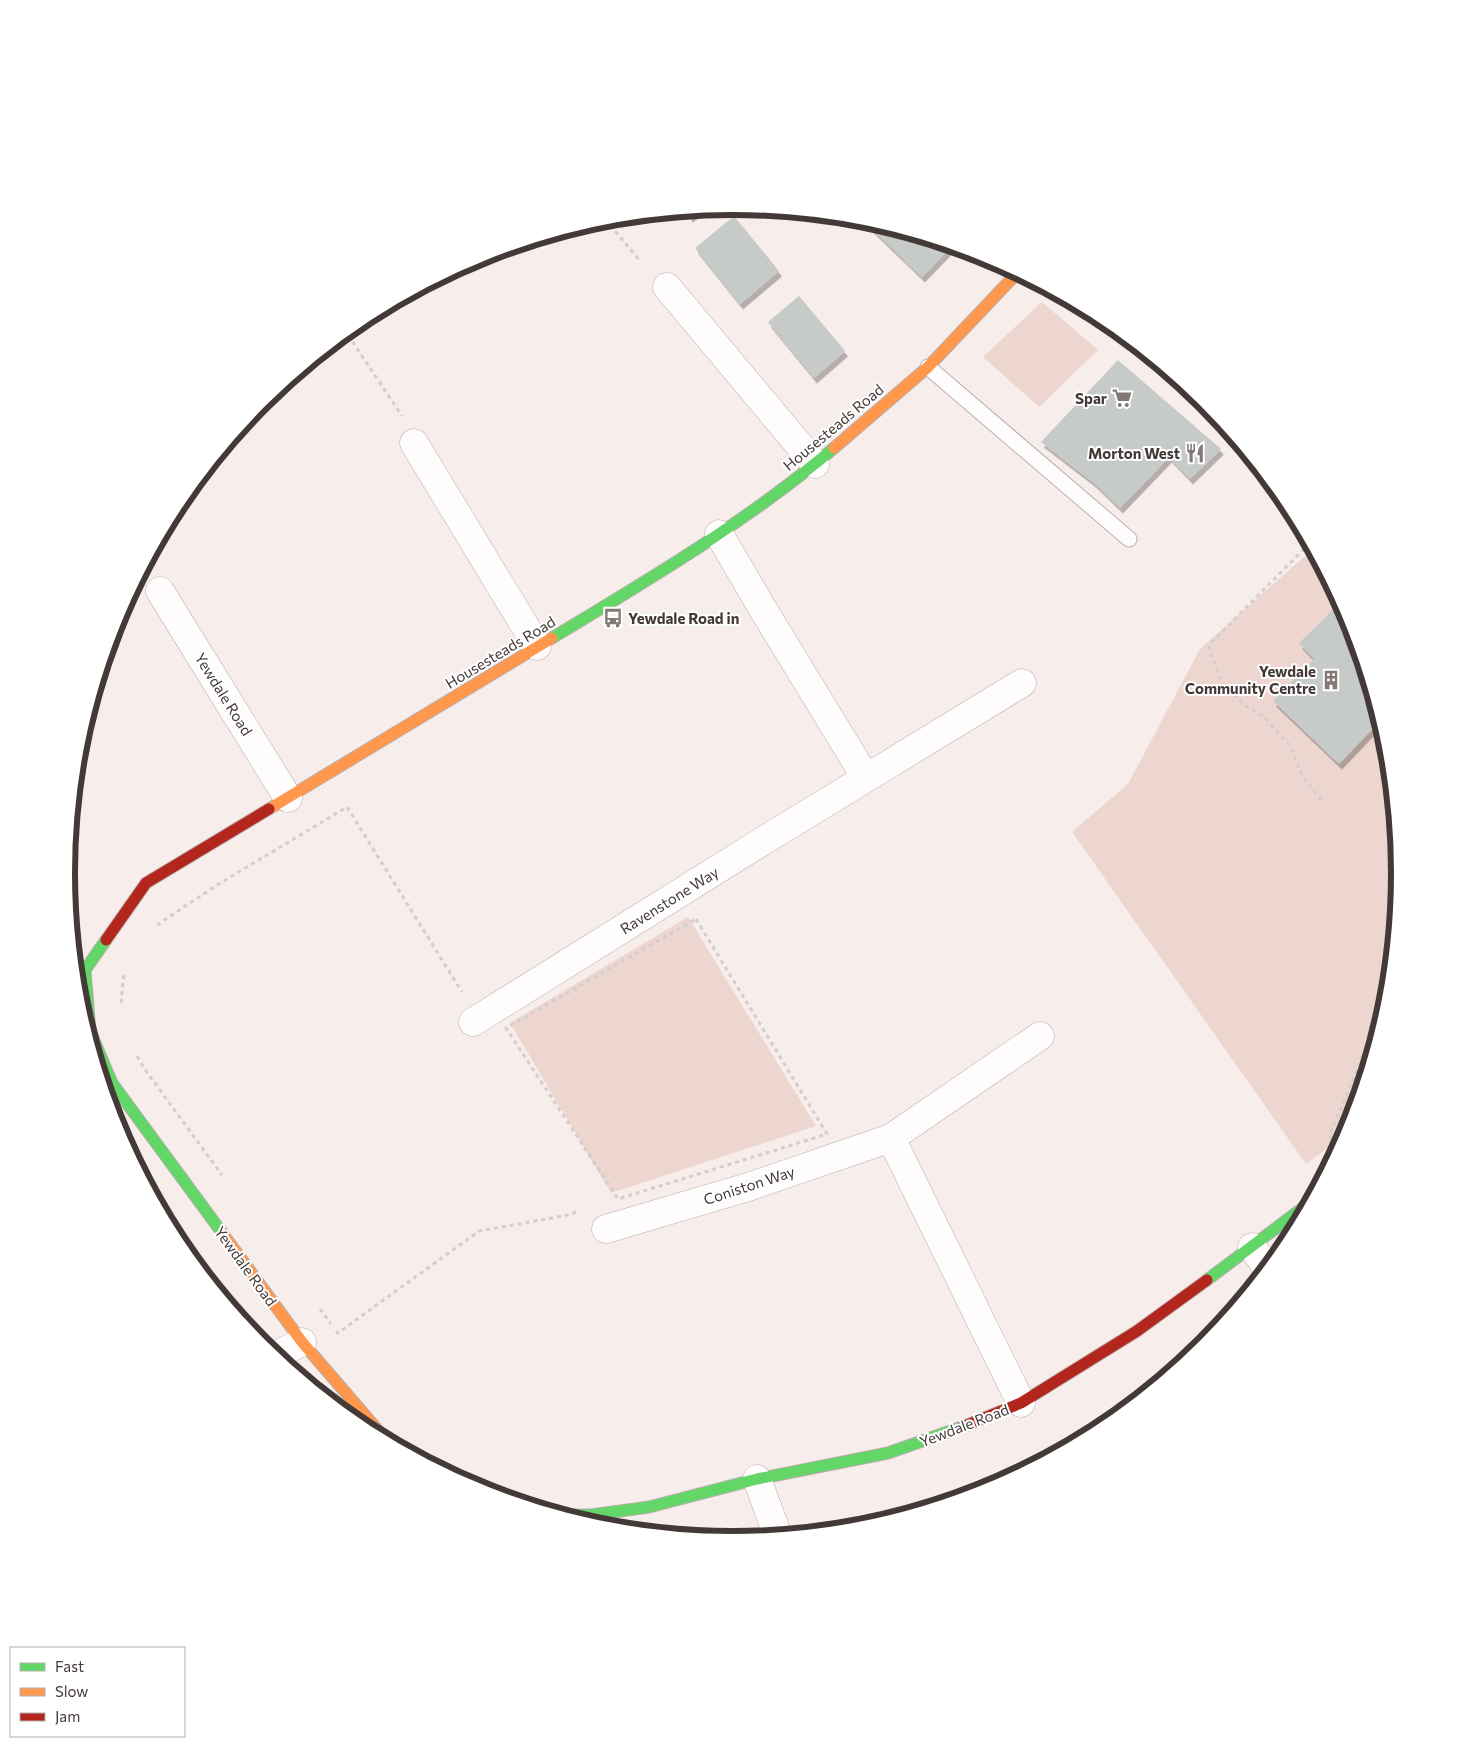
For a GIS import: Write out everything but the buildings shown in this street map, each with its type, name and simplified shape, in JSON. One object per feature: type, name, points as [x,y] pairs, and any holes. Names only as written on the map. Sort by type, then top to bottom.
[{"type":"street","name":"Housesteads Road","points":[[82,965],[146,883],[630,591],[719,534],[815,464],[928,367],[1013,278]]},
{"type":"street","points":[[667,287],[815,464]]},
{"type":"street","points":[[409,431],[537,646]]},
{"type":"street","points":[[719,534],[760,606],[866,778]]},
{"type":"street","name":"Yewdale Road","points":[[160,591],[288,798]]},
{"type":"street","name":"Ravenstone Way","points":[[473,1022],[1022,683]]},
{"type":"street","name":"Coniston Way","points":[[606,1228],[748,1187],[891,1138],[1040,1036]]},
{"type":"street","name":"Yewdale Road","points":[[112,1090],[302,1342],[372,1424]]},
{"type":"street","points":[[891,1138],[1021,1403]]},
{"type":"street","name":"Yewdale Road","points":[[586,1515],[649,1507],[757,1480],[888,1453],[953,1431],[1021,1403],[1137,1331],[1299,1211]]},
{"type":"street","points":[[1252,1247],[1264,1263]]},
{"type":"street","points":[[282,1352],[302,1342]]},
{"type":"street","points":[[757,1480],[776,1531]]},
{"type":"lane","points":[[928,367],[1129,539]]},
{"type":"path","points":[[612,227],[640,261]]},
{"type":"path","points":[[350,339],[409,431]]},
{"type":"path","points":[[1306,548],[1210,644],[1209,649],[1223,684],[1246,706],[1264,717],[1291,747],[1302,776],[1321,800]]},
{"type":"path","points":[[152,928],[217,885],[347,807],[464,996]]},
{"type":"path","points":[[609,1202],[827,1134],[696,919],[506,1028],[618,1199]]},
{"type":"path","points":[[120,1010],[125,967]]},
{"type":"path","points":[[1334,1142],[1329,1136],[1372,1035]]},
{"type":"path","points":[[133,1049],[146,1071],[222,1176]]},
{"type":"path","points":[[314,1301],[338,1333],[479,1231],[568,1215],[585,1209]]},
{"type":"shaded area","points":[[1042,302],[1098,350],[1039,407],[983,357]]},
{"type":"shaded area","points":[[1309,553],[1342,622],[1357,662],[1370,703],[1379,745],[1391,830],[1392,874],[1391,917],[1379,1002],[1370,1044],[1357,1085],[1334,1144],[1306,1164],[1072,832],[1128,784],[1200,649]]},
{"type":"shaded area","points":[[688,917],[816,1126],[611,1193],[510,1023]]},
{"type":"traffic: fast","points":[[552,638],[697,549],[801,475],[834,448]]},
{"type":"traffic: fast","points":[[87,997],[85,970],[106,940]]},
{"type":"traffic: fast","points":[[101,1058],[112,1083],[223,1234]]},
{"type":"traffic: fast","points":[[1207,1280],[1299,1211]]},
{"type":"traffic: fast","points":[[586,1515],[649,1507],[757,1479],[888,1453],[962,1427]]},
{"type":"traffic: slow","points":[[834,448],[928,367],[1013,278]]},
{"type":"traffic: slow","points":[[269,809],[552,638]]},
{"type":"traffic: slow","points":[[223,1234],[302,1342],[372,1424]]},
{"type":"traffic: jam","points":[[106,940],[146,883],[269,809]]},
{"type":"traffic: jam","points":[[962,1427],[1021,1403],[1137,1331],[1207,1280]]},
{"type":"place","name":"Spar","points":[[1122,398]]},
{"type":"place","name":"Morton West","points":[[1195,453]]},
{"type":"place","name":"Yewdale Road in","points":[[613,618]]},
{"type":"place","name":"Yewdale Community Centre","points":[[1331,680]]}]
